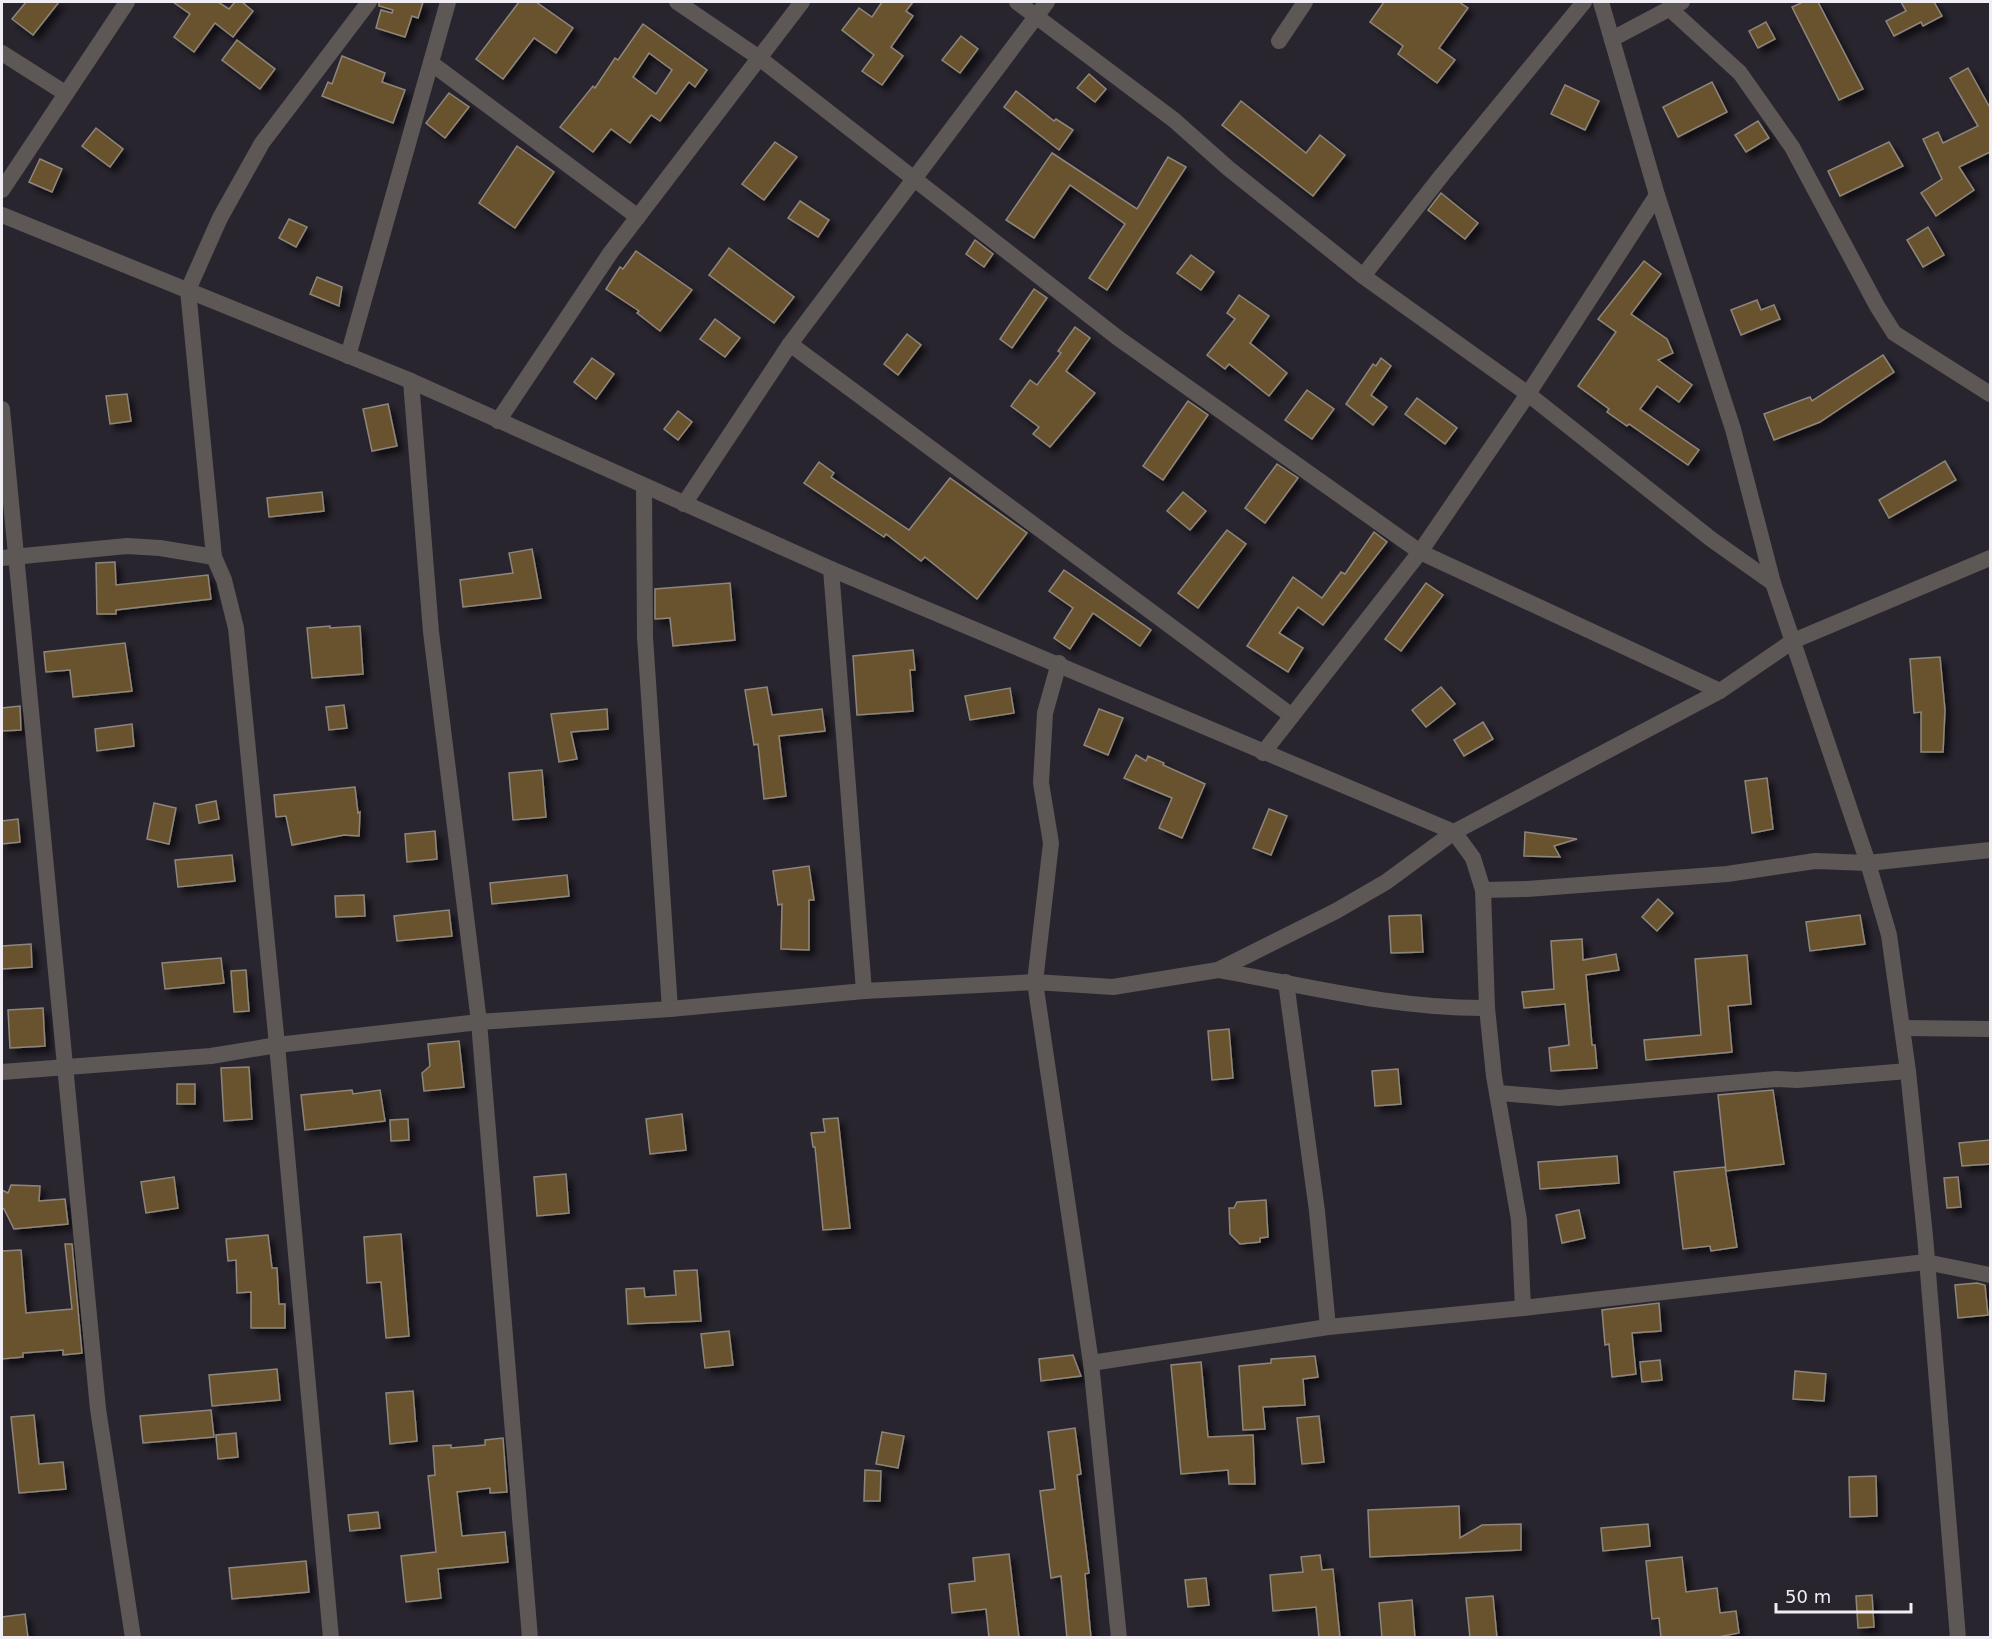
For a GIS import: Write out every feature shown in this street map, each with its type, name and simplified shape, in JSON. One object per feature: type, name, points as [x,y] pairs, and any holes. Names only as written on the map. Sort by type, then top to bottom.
[{"type":"street","points":[[2,190],[127,2]]},
{"type":"street","points":[[331,1638],[236,628],[224,580],[214,557],[188,290],[220,218],[262,143],[369,2]]},
{"type":"street","points":[[348,356],[448,2]]},
{"type":"street","points":[[677,2],[758,57],[1118,338],[1420,552],[1720,691]]},
{"type":"street","points":[[498,421],[611,252],[802,2]]},
{"type":"street","points":[[1017,2],[1174,120],[1228,168],[1363,276],[1528,394],[1711,539],[1773,583]]},
{"type":"street","points":[[684,504],[790,344],[1047,2]]},
{"type":"street","points":[[1279,41],[1305,2]]},
{"type":"street","points":[[1363,276],[1464,147],[1584,2]]},
{"type":"street","points":[[1601,2],[1657,195],[1733,429],[1773,583],[1868,863],[1889,934],[1908,1071],[1958,1638]]},
{"type":"street","points":[[1612,39],[1675,5],[1740,74],[1786,138],[1876,306],[1894,333],[1990,394]]},
{"type":"street","points":[[2,53],[65,93]]},
{"type":"street","points":[[431,63],[638,217]]},
{"type":"street","points":[[1263,753],[1420,552],[1528,394],[1657,195]]},
{"type":"street","points":[[2,214],[411,381],[831,569],[1059,663],[1263,753],[1454,832],[1473,858],[1483,890],[1487,1008],[1494,1076],[1499,1093],[1519,1220],[1523,1308]]},
{"type":"street","points":[[790,344],[1292,716]]},
{"type":"street","points":[[411,381],[431,632],[479,1022],[530,1638]]},
{"type":"street","points":[[2,410],[10,558],[66,1067],[98,1409],[134,1638]]},
{"type":"street","points":[[644,486],[645,637],[670,1009]]},
{"type":"street","points":[[10,558],[127,546],[160,548],[214,557]]},
{"type":"street","points":[[2,1072],[211,1056],[277,1045],[479,1022],[670,1009],[864,991],[1035,982],[1113,987],[1218,970],[1336,911],[1386,882],[1454,832],[1720,691],[1792,641],[1990,558]]},
{"type":"street","points":[[831,569],[864,991]]},
{"type":"street","points":[[1059,663],[1045,713],[1041,783],[1051,843],[1035,982],[1092,1363],[1119,1638]]},
{"type":"street","points":[[1483,890],[1527,889],[1727,874],[1815,861],[1868,863],[1990,850]]},
{"type":"street","points":[[1218,970],[1286,982],[1354,998],[1455,1008],[1487,1008]]},
{"type":"street","points":[[1286,982],[1317,1211],[1328,1327]]},
{"type":"street","points":[[1902,1028],[1990,1029]]},
{"type":"street","points":[[1499,1093],[1559,1098],[1776,1079],[1797,1080],[1908,1071]]},
{"type":"street","points":[[1092,1363],[1328,1327],[1523,1308],[1926,1262],[1990,1275]]},
{"type":"building","points":[[26,2],[59,2],[33,35],[12,19]]},
{"type":"building","points":[[173,2],[218,2],[229,9],[235,2],[242,2],[253,11],[233,37],[215,23],[194,52],[174,37],[190,14]]},
{"type":"building","points":[[379,2],[423,2],[418,18],[412,16],[405,37],[376,28],[381,10],[392,13],[393,10],[379,6]]},
{"type":"building","points":[[519,2],[536,2],[573,28],[556,53],[534,38],[503,79],[476,59]]},
{"type":"building","points":[[882,2],[913,2],[906,11],[913,16],[891,47],[903,56],[882,85],[862,71],[874,55],[842,30],[859,8],[872,17]]},
{"type":"building","points":[[1384,2],[1459,2],[1468,8],[1439,48],[1455,60],[1437,83],[1398,54],[1403,46],[1370,22]]},
{"type":"building","points":[[1803,2],[1818,2],[1863,89],[1839,100],[1792,7]]},
{"type":"building","points":[[1901,2],[1934,2],[1942,16],[1923,26],[1921,22],[1894,36],[1886,21],[1906,11]]},
{"type":"building","points":[[1766,22],[1775,39],[1758,48],[1749,31]]},
{"type":"building","points":[[643,24],[707,70],[695,87],[689,82],[660,121],[651,115],[630,143],[611,129],[593,152],[560,127],[593,86],[595,88],[615,58],[618,60]],"holes":[[[649,53],[672,70],[656,94],[633,77]]]},
{"type":"building","points":[[961,36],[978,49],[960,73],[942,60]]},
{"type":"building","points":[[237,40],[275,69],[260,89],[222,60]]},
{"type":"building","points":[[342,56],[385,73],[382,82],[405,90],[393,123],[322,96],[328,82],[332,84]]},
{"type":"building","points":[[1968,68],[1990,108],[1990,152],[1959,167],[1974,190],[1936,216],[1921,193],[1942,179],[1923,139],[1938,132],[1943,143],[1978,126],[1950,78]]},
{"type":"building","points":[[1089,74],[1106,89],[1095,102],[1077,88]]},
{"type":"building","points":[[1712,82],[1727,112],[1678,137],[1663,107]]},
{"type":"building","points":[[1565,85],[1599,101],[1585,130],[1551,114]]},
{"type":"building","points":[[1016,91],[1054,121],[1056,119],[1073,130],[1059,150],[1004,107]]},
{"type":"building","points":[[449,93],[469,107],[445,138],[426,123]]},
{"type":"building","points":[[1241,101],[1306,153],[1320,135],[1345,155],[1313,196],[1222,125]]},
{"type":"building","points":[[1758,121],[1769,138],[1746,152],[1735,135]]},
{"type":"building","points":[[96,128],[123,149],[110,167],[82,146]]},
{"type":"building","points":[[775,142],[797,157],[764,200],[742,184]]},
{"type":"building","points":[[1889,142],[1903,166],[1840,196],[1828,171]]},
{"type":"building","points":[[517,146],[554,172],[515,228],[479,203]]},
{"type":"building","points":[[1052,153],[1137,209],[1168,157],[1186,167],[1107,290],[1089,278],[1125,224],[1070,185],[1034,238],[1006,220]]},
{"type":"building","points":[[40,159],[62,169],[52,192],[29,182]]},
{"type":"building","points":[[1441,193],[1478,223],[1465,239],[1428,210]]},
{"type":"building","points":[[800,201],[829,220],[818,237],[788,218]]},
{"type":"building","points":[[289,219],[307,227],[296,247],[279,238]]},
{"type":"building","points":[[1928,227],[1944,255],[1923,267],[1907,240]]},
{"type":"building","points":[[975,240],[993,254],[984,267],[966,254]]},
{"type":"building","points":[[729,248],[794,297],[774,323],[709,275]]},
{"type":"building","points":[[636,251],[692,290],[660,331],[637,313],[639,311],[606,289],[620,267],[623,269]]},
{"type":"building","points":[[1191,255],[1214,272],[1201,290],[1177,273]]},
{"type":"building","points":[[1644,261],[1661,274],[1631,314],[1667,339],[1673,353],[1658,360],[1692,385],[1679,402],[1657,386],[1640,409],[1699,450],[1688,465],[1629,424],[1627,426],[1607,412],[1609,409],[1578,386],[1616,332],[1598,319]]},
{"type":"building","points":[[317,277],[342,287],[339,306],[310,294]]},
{"type":"building","points":[[1034,289],[1047,298],[1012,348],[1000,339]]},
{"type":"building","points":[[1239,295],[1269,316],[1250,343],[1287,373],[1269,396],[1229,364],[1225,369],[1207,355],[1235,319],[1227,313]]},
{"type":"building","points":[[1757,300],[1761,310],[1774,305],[1780,319],[1741,335],[1731,310]]},
{"type":"building","points":[[715,319],[740,338],[725,357],[700,339]]},
{"type":"building","points":[[1075,327],[1090,338],[1066,371],[1095,393],[1050,447],[1033,434],[1039,427],[1011,406],[1030,380],[1037,385],[1061,353],[1058,351]]},
{"type":"building","points":[[907,334],[921,345],[898,375],[884,364]]},
{"type":"building","points":[[1883,355],[1894,372],[1820,422],[1774,440],[1764,414],[1810,397],[1812,401]]},
{"type":"building","points":[[592,358],[614,374],[596,399],[574,382]]},
{"type":"building","points":[[1381,358],[1391,366],[1371,395],[1387,407],[1373,425],[1346,404],[1373,364],[1376,366]]},
{"type":"building","points":[[1307,390],[1334,409],[1312,439],[1285,420]]},
{"type":"building","points":[[127,394],[131,421],[110,424],[106,396]]},
{"type":"building","points":[[1417,398],[1457,428],[1445,444],[1405,414]]},
{"type":"building","points":[[1188,401],[1208,415],[1163,480],[1143,466]]},
{"type":"building","points":[[388,404],[397,446],[372,451],[363,409]]},
{"type":"building","points":[[678,411],[692,422],[678,440],[664,429]]},
{"type":"building","points":[[1945,461],[1956,480],[1889,518],[1879,500]]},
{"type":"building","points":[[819,462],[834,473],[831,477],[909,530],[950,478],[1027,533],[977,599],[925,557],[921,561],[886,534],[884,537],[804,483]]},
{"type":"building","points":[[1277,464],[1298,478],[1265,523],[1245,508]]},
{"type":"building","points":[[322,492],[324,511],[269,517],[267,498]]},
{"type":"building","points":[[1183,492],[1206,511],[1190,530],[1167,511]]},
{"type":"building","points":[[1227,530],[1246,544],[1198,608],[1178,593]]},
{"type":"building","points":[[1374,532],[1387,542],[1323,625],[1298,607],[1279,633],[1303,648],[1288,672],[1247,646],[1293,577],[1322,598],[1341,572],[1345,574]]},
{"type":"building","points":[[532,549],[541,598],[463,607],[460,580],[513,573],[509,553]]},
{"type":"building","points":[[115,562],[116,585],[208,575],[211,599],[116,610],[116,614],[97,614],[96,563]]},
{"type":"building","points":[[1064,570],[1151,630],[1140,646],[1093,613],[1070,649],[1054,638],[1073,608],[1049,591]]},
{"type":"building","points":[[730,583],[735,640],[673,646],[670,618],[655,619],[655,589]]},
{"type":"building","points":[[1426,583],[1443,595],[1401,651],[1385,639]]},
{"type":"building","points":[[330,626],[330,628],[360,626],[363,674],[312,678],[307,628]]},
{"type":"building","points":[[125,643],[132,691],[73,697],[70,670],[46,672],[44,652]]},
{"type":"building","points":[[913,650],[915,670],[910,670],[913,711],[857,715],[853,656]]},
{"type":"building","points":[[1940,657],[1945,710],[1943,752],[1921,752],[1921,712],[1914,713],[1910,659]]},
{"type":"building","points":[[767,687],[772,715],[822,709],[825,731],[779,736],[786,796],[764,799],[758,744],[754,745],[745,690]]},
{"type":"building","points":[[1441,687],[1455,704],[1426,727],[1412,710]]},
{"type":"building","points":[[1010,688],[1014,713],[970,720],[965,696]]},
{"type":"building","points":[[344,705],[347,728],[329,730],[326,707]]},
{"type":"building","points":[[20,706],[21,730],[2,731],[2,708]]},
{"type":"building","points":[[607,709],[608,729],[571,732],[577,759],[559,762],[551,714]]},
{"type":"building","points":[[1099,709],[1123,718],[1108,755],[1084,745]]},
{"type":"building","points":[[1483,722],[1493,739],[1464,756],[1454,740]]},
{"type":"building","points":[[132,724],[134,746],[97,751],[95,729]]},
{"type":"building","points":[[1136,755],[1146,761],[1148,756],[1205,784],[1182,838],[1159,828],[1172,798],[1124,778]]},
{"type":"building","points":[[542,770],[546,817],[513,820],[509,773]]},
{"type":"building","points":[[1767,778],[1773,829],[1752,833],[1745,781]]},
{"type":"building","points":[[355,787],[358,813],[360,812],[359,836],[344,835],[292,845],[286,816],[276,817],[274,795]]},
{"type":"building","points":[[216,801],[219,819],[199,823],[196,805]]},
{"type":"building","points":[[154,803],[176,808],[169,844],[147,839]]},
{"type":"building","points":[[1269,809],[1287,816],[1271,855],[1253,848]]},
{"type":"building","points":[[18,819],[20,842],[2,844],[2,821]]},
{"type":"building","points":[[435,831],[437,859],[407,862],[405,834]]},
{"type":"building","points":[[1525,832],[1577,839],[1554,846],[1560,857],[1524,856]]},
{"type":"building","points":[[232,855],[235,881],[178,887],[175,860]]},
{"type":"building","points":[[809,866],[814,900],[809,900],[809,950],[781,949],[782,904],[778,905],[773,871]]},
{"type":"building","points":[[567,875],[569,896],[492,904],[490,883]]},
{"type":"building","points":[[364,895],[365,916],[336,917],[335,896]]},
{"type":"building","points":[[1658,899],[1673,913],[1657,931],[1642,917]]},
{"type":"building","points":[[449,910],[452,936],[397,941],[394,916]]},
{"type":"building","points":[[1421,915],[1423,952],[1391,953],[1389,916]]},
{"type":"building","points":[[1860,915],[1865,944],[1810,951],[1806,922]]},
{"type":"building","points":[[1582,939],[1583,960],[1616,954],[1619,970],[1586,975],[1592,1045],[1595,1045],[1597,1068],[1551,1071],[1549,1048],[1569,1045],[1565,1004],[1524,1008],[1522,992],[1554,989],[1551,941]]},
{"type":"building","points":[[31,944],[32,967],[2,969],[2,946]]},
{"type":"building","points":[[1747,955],[1751,1004],[1728,1006],[1732,1052],[1646,1060],[1644,1040],[1701,1035],[1695,959]]},
{"type":"building","points":[[221,958],[224,983],[165,989],[162,963]]},
{"type":"building","points":[[246,970],[249,1011],[234,1012],[231,971]]},
{"type":"building","points":[[43,1008],[45,1046],[10,1048],[8,1010]]},
{"type":"building","points":[[1229,1029],[1233,1078],[1212,1080],[1208,1031]]},
{"type":"building","points":[[459,1041],[464,1087],[424,1091],[422,1073],[430,1066],[428,1044]]},
{"type":"building","points":[[249,1067],[252,1119],[224,1121],[221,1068]]},
{"type":"building","points":[[1398,1069],[1401,1104],[1375,1106],[1372,1071]]},
{"type":"building","points":[[177,1084],[195,1084],[195,1104],[177,1104]]},
{"type":"building","points":[[352,1090],[353,1094],[380,1090],[385,1121],[305,1130],[301,1095]]},
{"type":"building","points":[[1773,1090],[1784,1164],[1726,1171],[1718,1095]]},
{"type":"building","points":[[682,1114],[686,1150],[650,1154],[646,1119]]},
{"type":"building","points":[[838,1118],[850,1228],[823,1230],[815,1147],[813,1147],[811,1133],[825,1132],[823,1119]]},
{"type":"building","points":[[408,1119],[409,1140],[391,1141],[390,1120]]},
{"type":"building","points":[[1990,1140],[1990,1164],[1962,1166],[1959,1143]]},
{"type":"building","points":[[1617,1156],[1619,1183],[1540,1189],[1538,1162]]},
{"type":"building","points":[[1725,1167],[1737,1247],[1711,1251],[1710,1246],[1683,1249],[1674,1172]]},
{"type":"building","points":[[566,1174],[569,1213],[537,1216],[534,1177]]},
{"type":"building","points":[[174,1177],[178,1208],[146,1213],[141,1182]]},
{"type":"building","points":[[1958,1177],[1961,1207],[1947,1208],[1944,1178]]},
{"type":"building","points":[[11,1185],[40,1186],[39,1201],[65,1199],[68,1224],[14,1229],[2,1208],[2,1190],[8,1193]]},
{"type":"building","points":[[1266,1200],[1268,1237],[1260,1238],[1260,1242],[1240,1244],[1230,1234],[1229,1208],[1234,1208],[1237,1202]]},
{"type":"building","points":[[1579,1210],[1585,1238],[1562,1243],[1556,1215]]},
{"type":"building","points":[[401,1234],[409,1336],[386,1338],[381,1282],[367,1283],[364,1237]]},
{"type":"building","points":[[268,1235],[272,1268],[277,1268],[279,1304],[285,1304],[285,1328],[251,1328],[251,1292],[237,1293],[236,1260],[228,1261],[226,1239]]},
{"type":"building","points":[[65,1244],[72,1244],[82,1353],[63,1355],[63,1350],[23,1353],[23,1357],[2,1359],[2,1251],[21,1250],[26,1313],[72,1309]]},
{"type":"building","points":[[697,1270],[701,1321],[628,1324],[626,1289],[644,1288],[645,1297],[676,1295],[674,1271]]},
{"type":"building","points":[[1977,1283],[1985,1285],[1988,1315],[1958,1318],[1955,1285]]},
{"type":"building","points":[[1659,1303],[1661,1331],[1632,1333],[1636,1374],[1612,1377],[1609,1344],[1605,1345],[1602,1310]]},
{"type":"building","points":[[729,1331],[733,1365],[705,1368],[701,1334]]},
{"type":"building","points":[[1073,1355],[1081,1376],[1041,1381],[1039,1359]]},
{"type":"building","points":[[1315,1356],[1318,1377],[1303,1379],[1305,1405],[1263,1407],[1265,1429],[1243,1430],[1239,1366],[1271,1363],[1271,1359]]},
{"type":"building","points":[[1660,1360],[1662,1380],[1642,1382],[1640,1362]]},
{"type":"building","points":[[1201,1362],[1208,1437],[1253,1435],[1255,1484],[1229,1484],[1228,1470],[1181,1474],[1171,1365]]},
{"type":"building","points":[[277,1369],[280,1400],[212,1406],[209,1375]]},
{"type":"building","points":[[1795,1371],[1826,1374],[1824,1401],[1793,1399]]},
{"type":"building","points":[[413,1391],[417,1441],[390,1444],[386,1393]]},
{"type":"building","points":[[211,1410],[214,1437],[143,1443],[140,1416]]},
{"type":"building","points":[[34,1415],[39,1464],[63,1462],[66,1489],[19,1493],[11,1417]]},
{"type":"building","points":[[1319,1416],[1324,1462],[1302,1464],[1297,1418]]},
{"type":"building","points":[[1075,1428],[1081,1474],[1077,1475],[1089,1573],[1085,1574],[1091,1638],[1067,1638],[1061,1576],[1051,1578],[1040,1491],[1055,1489],[1048,1432]]},
{"type":"building","points":[[882,1432],[904,1436],[898,1468],[876,1464]]},
{"type":"building","points":[[236,1433],[238,1457],[218,1459],[216,1435]]},
{"type":"building","points":[[503,1438],[507,1492],[490,1493],[490,1488],[457,1492],[462,1536],[505,1532],[508,1562],[438,1569],[441,1598],[406,1602],[401,1556],[436,1552],[428,1476],[435,1475],[433,1446],[451,1445],[451,1448],[485,1445],[485,1440]]},
{"type":"building","points":[[865,1470],[881,1471],[880,1501],[864,1501]]},
{"type":"building","points":[[1876,1476],[1877,1516],[1850,1517],[1849,1477]]},
{"type":"building","points":[[1459,1506],[1460,1538],[1482,1525],[1521,1524],[1521,1550],[1370,1557],[1368,1510]]},
{"type":"building","points":[[378,1512],[380,1528],[350,1531],[348,1515]]},
{"type":"building","points":[[1648,1524],[1650,1546],[1603,1551],[1601,1528]]},
{"type":"building","points":[[1009,1554],[1019,1638],[989,1638],[986,1609],[952,1613],[949,1584],[975,1581],[973,1558]]},
{"type":"building","points":[[1320,1555],[1322,1570],[1333,1569],[1340,1638],[1319,1638],[1316,1607],[1273,1611],[1270,1575],[1303,1572],[1301,1557]]},
{"type":"building","points":[[1682,1557],[1686,1592],[1717,1588],[1720,1613],[1736,1611],[1739,1633],[1713,1638],[1661,1638],[1659,1618],[1652,1619],[1646,1561]]},
{"type":"building","points":[[306,1561],[309,1592],[232,1599],[229,1568]]},
{"type":"building","points":[[1206,1578],[1209,1605],[1188,1607],[1185,1580]]},
{"type":"building","points":[[1872,1595],[1874,1627],[1858,1628],[1856,1596]]},
{"type":"building","points":[[1493,1596],[1497,1638],[1470,1638],[1466,1598]]},
{"type":"building","points":[[1412,1600],[1415,1638],[1382,1638],[1379,1603]]},
{"type":"building","points":[[25,1614],[28,1638],[2,1638],[2,1617]]}]
